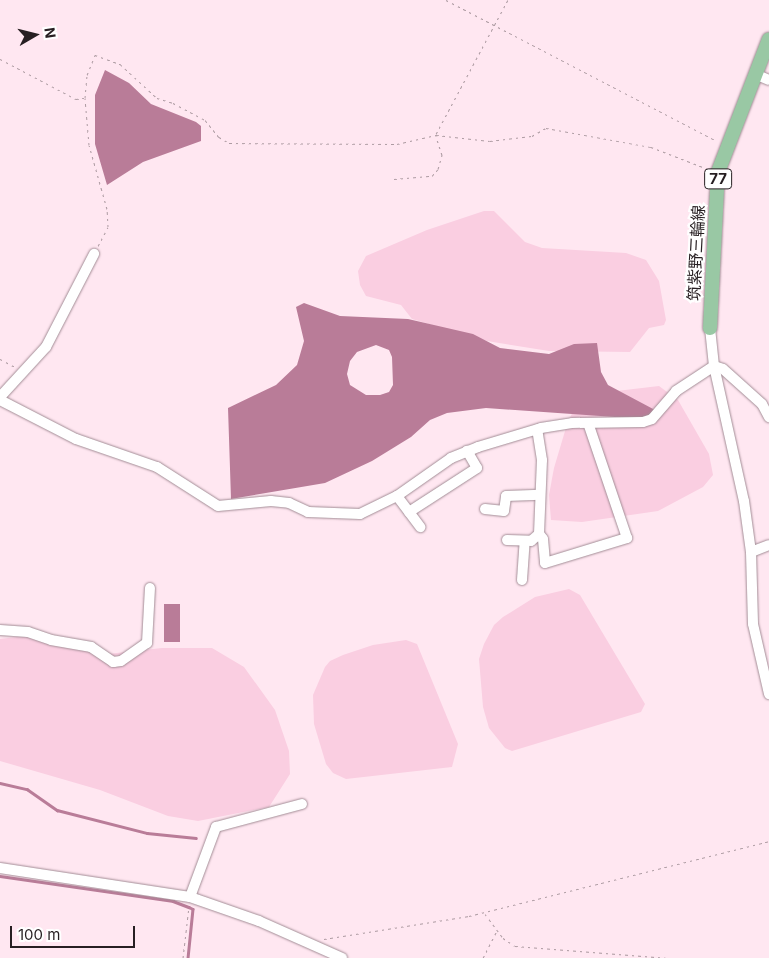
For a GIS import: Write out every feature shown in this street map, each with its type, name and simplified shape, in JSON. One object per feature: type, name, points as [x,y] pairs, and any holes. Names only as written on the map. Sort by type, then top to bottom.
[{"type":"main road","name":"筑紫野三輪線","points":[[710,328],[718,172],[769,40]]},
{"type":"street","points":[[755,74],[769,80]]},
{"type":"street","points":[[94,254],[46,347],[0,399],[76,439],[157,467],[218,506],[272,501],[290,503],[308,512],[360,514],[397,496],[451,458],[467,451],[537,430],[588,423],[652,419],[676,391],[714,366]]},
{"type":"street","points":[[710,328],[714,366],[751,552],[753,624],[769,694]]},
{"type":"street","points":[[714,366],[724,369],[762,404],[769,416]]},
{"type":"street","points":[[537,430],[542,460],[539,534],[543,538],[545,563],[627,538],[588,423]]},
{"type":"street","points":[[409,512],[477,468],[467,451]]},
{"type":"street","points":[[485,509],[504,510],[506,496],[540,495]]},
{"type":"street","points":[[397,496],[420,527]]},
{"type":"street","points":[[507,540],[531,541],[539,534]]},
{"type":"street","points":[[522,580],[525,541]]},
{"type":"street","points":[[751,552],[769,545]]},
{"type":"street","points":[[0,630],[28,632],[51,640],[91,647],[113,662],[121,661],[147,643],[150,588]]},
{"type":"street","points":[[190,897],[216,827],[302,804]]},
{"type":"street","points":[[0,868],[190,897],[259,921],[342,958]]},
{"type":"path","points":[[446,0],[727,146]]},
{"type":"path","points":[[394,179],[422,179],[432,176],[438,169],[442,155],[436,135],[508,0]]},
{"type":"path","points":[[94,254],[108,227],[107,210],[88,145],[85,98],[87,75],[95,55],[100,55],[134,74],[157,98],[173,103],[205,120],[219,137],[229,143],[397,144],[436,135],[490,141],[532,136],[546,128],[652,147],[691,165],[718,172]]},
{"type":"path","points":[[0,59],[76,99],[85,98]]},
{"type":"path","points":[[0,359],[23,372]]},
{"type":"path","points":[[306,942],[484,912],[769,841]]},
{"type":"path","points":[[184,958],[190,897]]},
{"type":"path","points":[[484,912],[497,930],[515,946],[666,958]]},
{"type":"path","points":[[483,958],[497,930]]},
{"type":"shaded area","points":[[105,70],[129,83],[151,104],[196,122],[201,126],[201,141],[143,162],[107,185],[95,144],[95,95]]},
{"type":"shaded area","points":[[484,211],[494,211],[525,242],[542,248],[626,253],[646,260],[659,281],[666,320],[664,325],[649,328],[630,352],[549,351],[487,341],[412,319],[401,305],[366,296],[360,285],[358,271],[366,256],[427,230]]},
{"type":"shaded area","points":[[304,303],[340,316],[408,319],[473,334],[500,348],[549,354],[574,344],[597,343],[601,372],[608,385],[655,410],[643,419],[486,408],[447,413],[430,420],[411,437],[372,461],[325,483],[231,499],[228,408],[276,385],[297,365],[304,341],[296,307]],"holes":[[[376,345],[389,350],[392,357],[393,385],[389,392],[380,395],[366,395],[350,385],[347,374],[350,361],[357,352]]]},
{"type":"shaded area","points":[[659,386],[678,400],[709,454],[713,475],[703,487],[658,511],[582,522],[551,520],[549,495],[554,468],[568,421],[580,399],[608,392]]},
{"type":"shaded area","points":[[569,589],[580,595],[645,704],[641,712],[512,751],[505,748],[489,728],[483,707],[479,659],[484,644],[494,625],[503,617],[535,597]]},
{"type":"shaded area","points":[[164,604],[180,604],[180,642],[164,642]]},
{"type":"shaded area","points":[[25,636],[48,638],[99,655],[162,648],[212,648],[244,667],[275,710],[289,751],[290,774],[269,807],[198,821],[168,816],[100,790],[0,761],[0,639]]},
{"type":"shaded area","points":[[406,640],[417,644],[458,744],[452,767],[346,779],[333,773],[326,764],[314,724],[313,695],[325,667],[330,661],[343,655],[373,645]]},
{"type":"waterway","points":[[0,783],[27,789],[57,810],[147,833],[196,838]]},
{"type":"waterway","points":[[0,876],[173,901],[189,907],[193,909],[188,958]]}]
